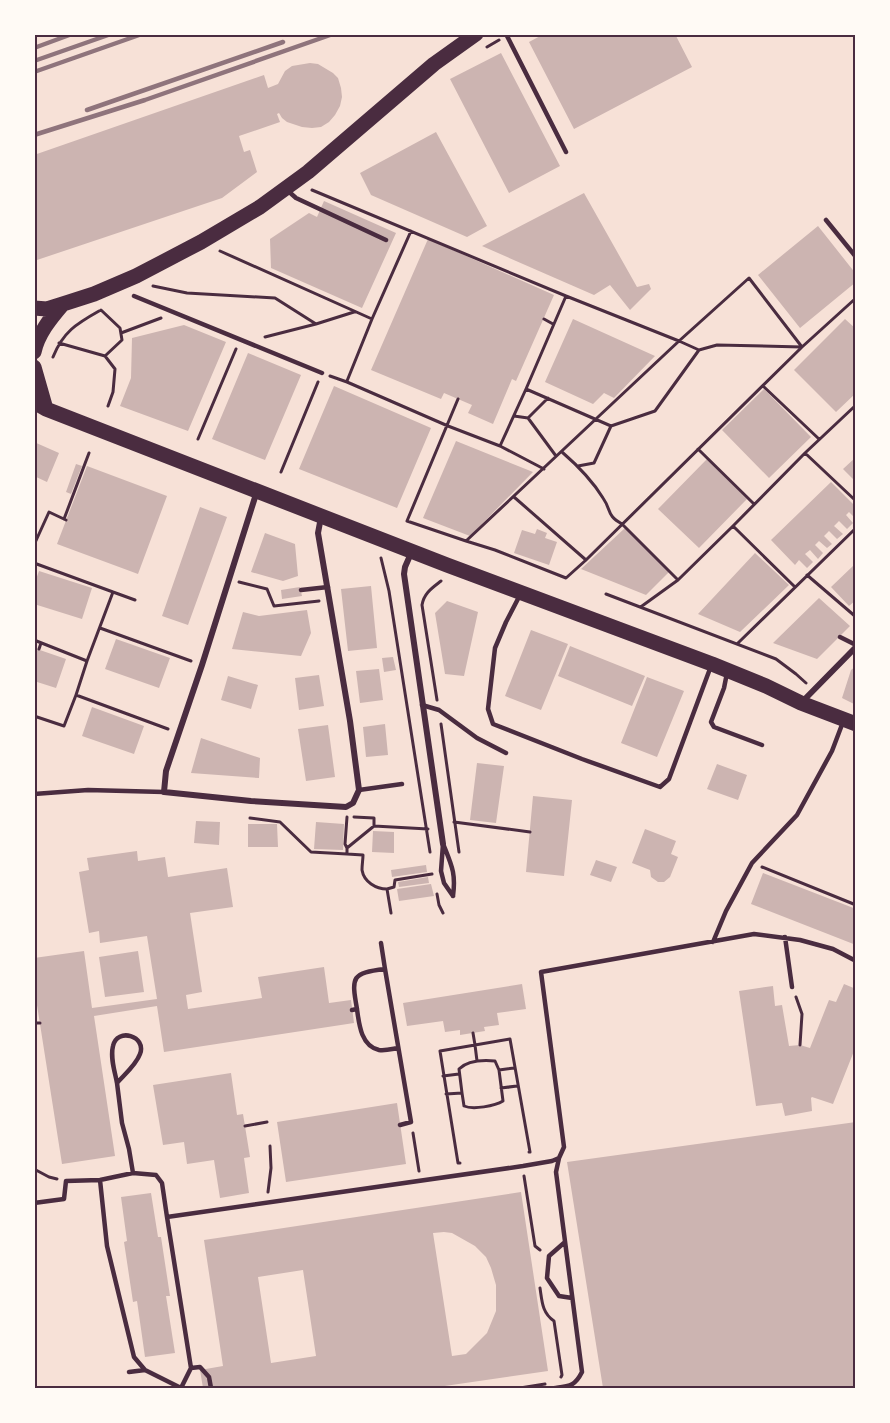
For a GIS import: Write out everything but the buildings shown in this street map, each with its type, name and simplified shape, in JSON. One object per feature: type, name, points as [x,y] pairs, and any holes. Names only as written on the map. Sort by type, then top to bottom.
[{"type":"main road","points":[[34,319],[48,307],[94,294],[125,280],[201,242],[260,207],[344,142],[434,64],[476,34]]},
{"type":"main road","points":[[34,352],[49,320],[48,307]]},
{"type":"main road","points":[[34,367],[40,406],[412,551],[712,664],[849,722]]},
{"type":"street","points":[[257,491],[166,771],[164,792],[251,801],[346,807],[353,803],[359,790],[350,721],[318,533],[321,516]]},
{"type":"street","points":[[412,551],[405,567],[405,574],[443,844]]},
{"type":"street","points":[[801,703],[855,646]]},
{"type":"lane","points":[[506,34],[566,153]]},
{"type":"lane","points":[[285,189],[296,198],[386,240]]},
{"type":"lane","points":[[826,220],[855,256]]},
{"type":"lane","points":[[134,296],[322,373]]},
{"type":"lane","points":[[301,590],[327,587]]},
{"type":"lane","points":[[521,592],[495,648],[488,709],[493,724],[582,759],[660,787],[669,779],[712,664]]},
{"type":"lane","points":[[840,637],[855,646]]},
{"type":"lane","points":[[728,671],[711,722],[714,726],[762,745]]},
{"type":"lane","points":[[423,705],[439,710],[477,738],[506,753]]},
{"type":"lane","points":[[712,942],[752,863],[797,815],[849,722]]},
{"type":"lane","points":[[359,790],[402,784]]},
{"type":"lane","points":[[34,794],[88,790],[164,792]]},
{"type":"lane","points":[[443,844],[453,870],[455,881],[453,896],[444,883],[441,871],[443,844]]},
{"type":"lane","points":[[555,1389],[569,1386],[577,1381],[582,1372],[556,1172],[564,1147],[541,972],[754,934],[800,939],[833,949],[855,961]]},
{"type":"lane","points":[[785,937],[792,987]]},
{"type":"lane","points":[[381,943],[411,1122],[400,1125]]},
{"type":"lane","points":[[386,969],[358,975],[354,983],[355,1010],[362,1036],[368,1043],[375,1049],[398,1048]]},
{"type":"lane","points":[[117,1083],[141,1053],[140,1043],[135,1037],[120,1036],[113,1043],[112,1053],[122,1123],[133,1173]]},
{"type":"lane","points":[[167,1217],[421,1181],[552,1161],[559,1158]]},
{"type":"lane","points":[[34,1203],[64,1199],[66,1181],[100,1180],[133,1173],[156,1175],[162,1183],[191,1368],[181,1388],[145,1370],[134,1357],[107,1246],[100,1180]]},
{"type":"lane","points":[[565,1242],[549,1256],[547,1278],[559,1296],[573,1298]]},
{"type":"lane","points":[[191,1368],[200,1367],[209,1377],[211,1389]]},
{"type":"lane","points":[[129,1372],[145,1370]]},
{"type":"path","points":[[308,188],[699,350]]},
{"type":"path","points":[[347,381],[411,231]]},
{"type":"path","points":[[220,251],[372,319]]},
{"type":"path","points":[[466,542],[749,278],[802,346]]},
{"type":"path","points":[[153,286],[187,293],[275,298],[316,324]]},
{"type":"path","points":[[500,447],[566,296]]},
{"type":"path","points":[[458,399],[407,521],[495,550],[566,578],[802,346],[855,298]]},
{"type":"path","points":[[101,310],[120,328],[122,340],[105,356]]},
{"type":"path","points":[[121,333],[176,312]]},
{"type":"path","points":[[198,439],[243,341],[356,312]]},
{"type":"path","points":[[544,320],[554,324]]},
{"type":"path","points":[[59,343],[105,356],[115,369],[113,392],[108,406]]},
{"type":"path","points":[[526,389],[611,426],[655,411],[699,350],[717,345],[802,346]]},
{"type":"path","points":[[281,472],[322,373],[347,381],[500,447],[544,469]]},
{"type":"path","points":[[763,386],[819,440]]},
{"type":"path","points":[[528,418],[548,398]]},
{"type":"path","points":[[642,606],[678,580],[855,405]]},
{"type":"path","points":[[514,416],[528,418],[556,456]]},
{"type":"path","points":[[578,466],[594,463],[611,426]]},
{"type":"path","points":[[698,449],[754,504]]},
{"type":"path","points":[[561,451],[578,466],[604,500],[611,518],[622,524],[678,580]]},
{"type":"path","points":[[34,545],[49,512],[65,519],[89,453]]},
{"type":"path","points":[[805,453],[855,501]]},
{"type":"path","points":[[514,497],[586,560]]},
{"type":"path","points":[[733,526],[795,587]]},
{"type":"path","points":[[738,644],[855,528]]},
{"type":"path","points":[[381,558],[389,591],[431,856]]},
{"type":"path","points":[[34,563],[135,600]]},
{"type":"path","points":[[60,578],[62,573]]},
{"type":"path","points":[[807,575],[855,617]]},
{"type":"path","points":[[229,579],[267,589],[274,606],[319,601],[318,588]]},
{"type":"path","points":[[442,580],[428,591],[423,598],[422,605],[461,861]]},
{"type":"path","points":[[34,716],[64,726],[113,592]]},
{"type":"path","points":[[606,594],[776,659],[813,690]]},
{"type":"path","points":[[100,628],[145,647],[202,665]]},
{"type":"path","points":[[34,640],[87,661]]},
{"type":"path","points":[[39,649],[41,643]]},
{"type":"path","points":[[76,695],[171,730]]},
{"type":"path","points":[[118,717],[120,712]]},
{"type":"path","points":[[346,817],[347,854]]},
{"type":"path","points":[[357,817],[374,818],[374,826]]},
{"type":"path","points":[[250,818],[280,822],[311,852],[363,855],[362,871],[371,884],[379,889],[394,887],[395,880],[434,874]]},
{"type":"path","points":[[347,848],[374,826],[427,829],[454,822],[490,824],[530,832]]},
{"type":"path","points":[[752,863],[855,905]]},
{"type":"path","points":[[433,867],[435,882]]},
{"type":"path","points":[[387,889],[391,913]]},
{"type":"path","points":[[436,889],[443,913]]},
{"type":"path","points":[[792,987],[802,1014],[800,1045]]},
{"type":"path","points":[[34,1023],[40,1023]]},
{"type":"path","points":[[473,1033],[477,1061]]},
{"type":"path","points":[[458,1163],[440,1051],[475,1045],[510,1040],[530,1152]]},
{"type":"path","points":[[477,1061],[495,1061],[499,1070],[503,1101],[498,1104],[469,1108],[464,1106],[459,1069],[464,1064],[477,1061]]},
{"type":"path","points":[[499,1070],[514,1068]]},
{"type":"path","points":[[443,1076],[459,1074]]},
{"type":"path","points":[[501,1088],[518,1086]]},
{"type":"path","points":[[446,1094],[462,1093]]},
{"type":"path","points":[[245,1126],[267,1122]]},
{"type":"path","points":[[411,1122],[421,1181]]},
{"type":"path","points":[[270,1146],[268,1192],[270,1201]]},
{"type":"path","points":[[34,1169],[48,1177],[66,1181]]},
{"type":"path","points":[[524,1176],[535,1246],[549,1256]]},
{"type":"path","points":[[540,1286],[546,1316],[554,1321],[562,1375],[558,1380]]},
{"type":"path","points":[[520,1389],[550,1384]]},
{"type":"railway","points":[[34,48],[72,34]]},
{"type":"railway","points":[[34,61],[111,34]]},
{"type":"railway","points":[[34,72],[142,34]]},
{"type":"railway","points":[[34,135],[145,100],[333,34]]},
{"type":"railway","points":[[87,110],[283,42]]}]
